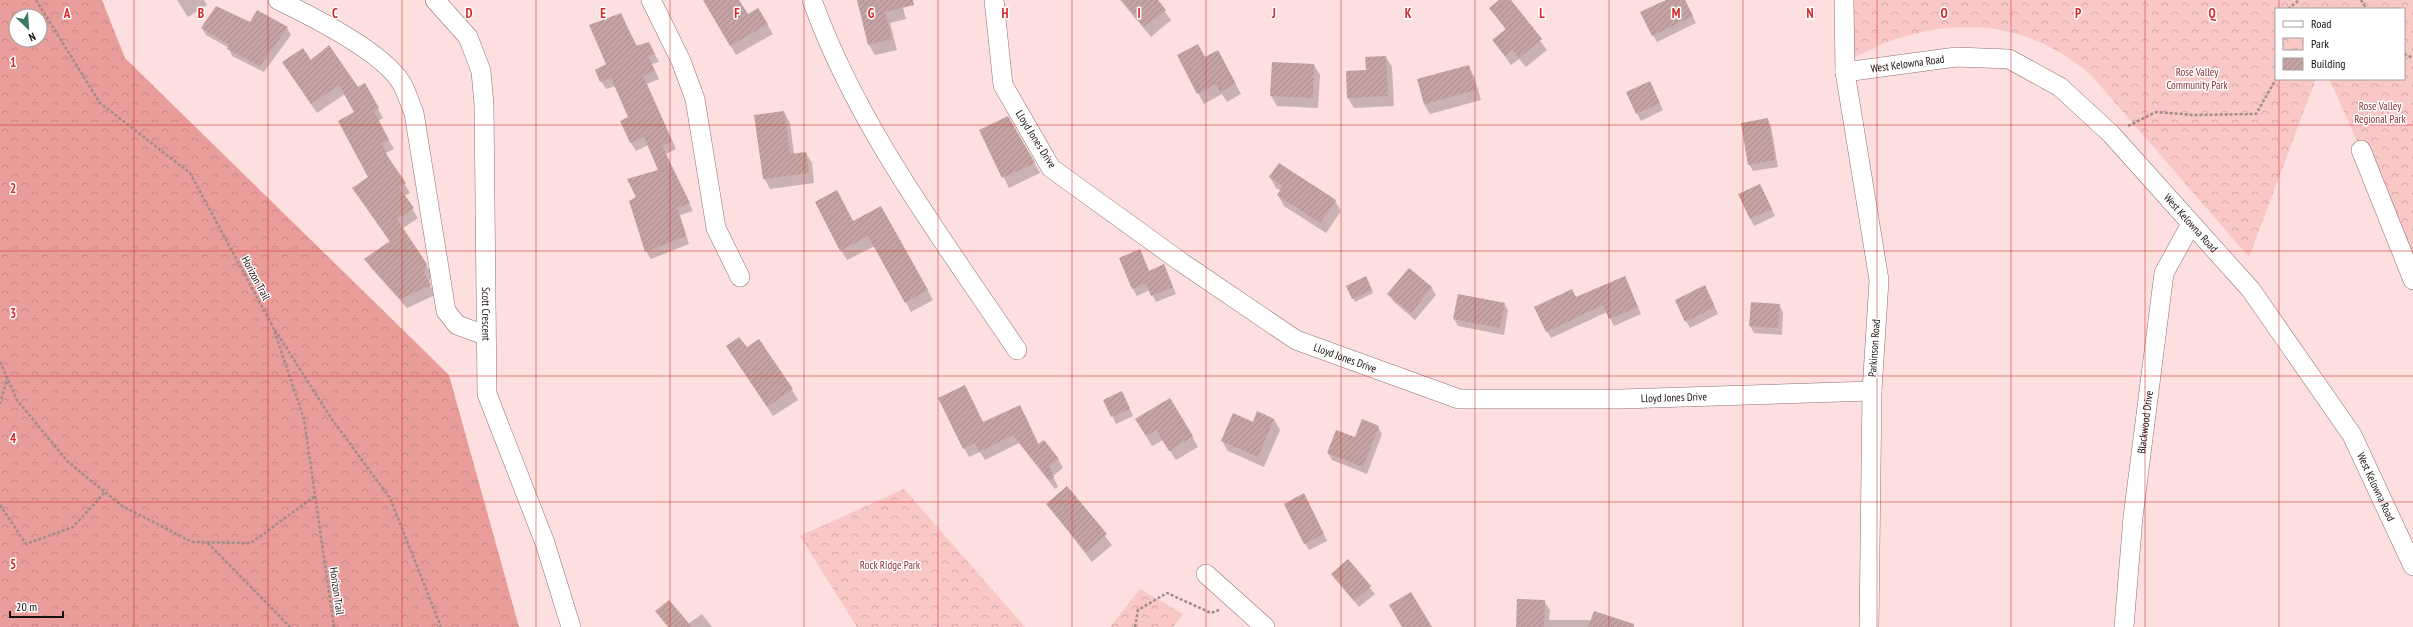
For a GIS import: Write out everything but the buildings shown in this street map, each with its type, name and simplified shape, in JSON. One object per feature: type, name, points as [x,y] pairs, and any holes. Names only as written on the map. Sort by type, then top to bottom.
[{"type":"street","points":[[278,0],[312,17],[375,56],[402,84],[414,113],[446,311],[457,325],[485,334]]},
{"type":"street","name":"Scott Crescent","points":[[436,0],[468,37],[481,71],[484,105],[485,334],[487,394],[545,544],[571,627]]},
{"type":"street","points":[[651,0],[681,61],[695,99],[716,228],[740,277]]},
{"type":"street","points":[[812,0],[854,99],[915,197],[1017,350]]},
{"type":"street","name":"Lloyd Jones Drive","points":[[994,0],[1003,85],[1051,168],[1181,262],[1296,340],[1459,399],[1621,399],[1872,391]]},
{"type":"street","name":"Parkinson Road","points":[[1844,0],[1844,72],[1879,280],[1872,391],[1869,627]]},
{"type":"street","name":"West Kelowna Road","points":[[1844,72],[1956,57],[2009,59],[2060,87],[2111,134],[2251,290],[2352,435],[2413,566]]},
{"type":"street","points":[[2361,150],[2413,280]]},
{"type":"street","name":"Blackwood Drive","points":[[2124,627],[2133,517],[2164,273],[2191,224]]},
{"type":"street","points":[[1206,574],[1265,627]]},
{"type":"path","name":"Horizon Trail","points":[[36,0],[100,103],[190,173],[273,326],[304,419],[334,627]]},
{"type":"path","points":[[2289,8],[2299,0]]},
{"type":"path","points":[[2111,134],[2156,112],[2194,115],[2256,114],[2275,80]]},
{"type":"path","points":[[273,326],[331,418],[390,498],[441,627]]},
{"type":"path","points":[[0,362],[18,400],[67,461],[122,506],[192,542],[251,543],[315,495]]},
{"type":"path","points":[[0,404],[7,379]]},
{"type":"path","points":[[0,505],[26,544],[72,527],[105,492]]},
{"type":"path","points":[[207,542],[290,627]]},
{"type":"path","points":[[1135,627],[1138,610],[1168,593],[1211,613],[1238,603]]},
{"type":"green space","points":[[0,0],[102,0],[125,58],[449,375],[519,627],[0,627]]},
{"type":"green space","name":"Rose Valley Community Park","points":[[1854,0],[2413,0],[2413,263],[2329,80],[2405,80],[2405,8],[2275,8],[2275,80],[2316,80],[2249,257],[2090,74],[2067,57],[2044,44],[2021,35],[1996,29],[1972,27],[1946,28],[1893,40],[1849,60]]},
{"type":"green space","name":"Rock Ridge Park","points":[[904,489],[1025,627],[857,627],[800,536]]},
{"type":"green space","points":[[1140,589],[1183,614],[1173,627],[1110,627]]},
{"type":"park label","name":"Rose Valley Regional Park","points":[[2380,112]]}]
